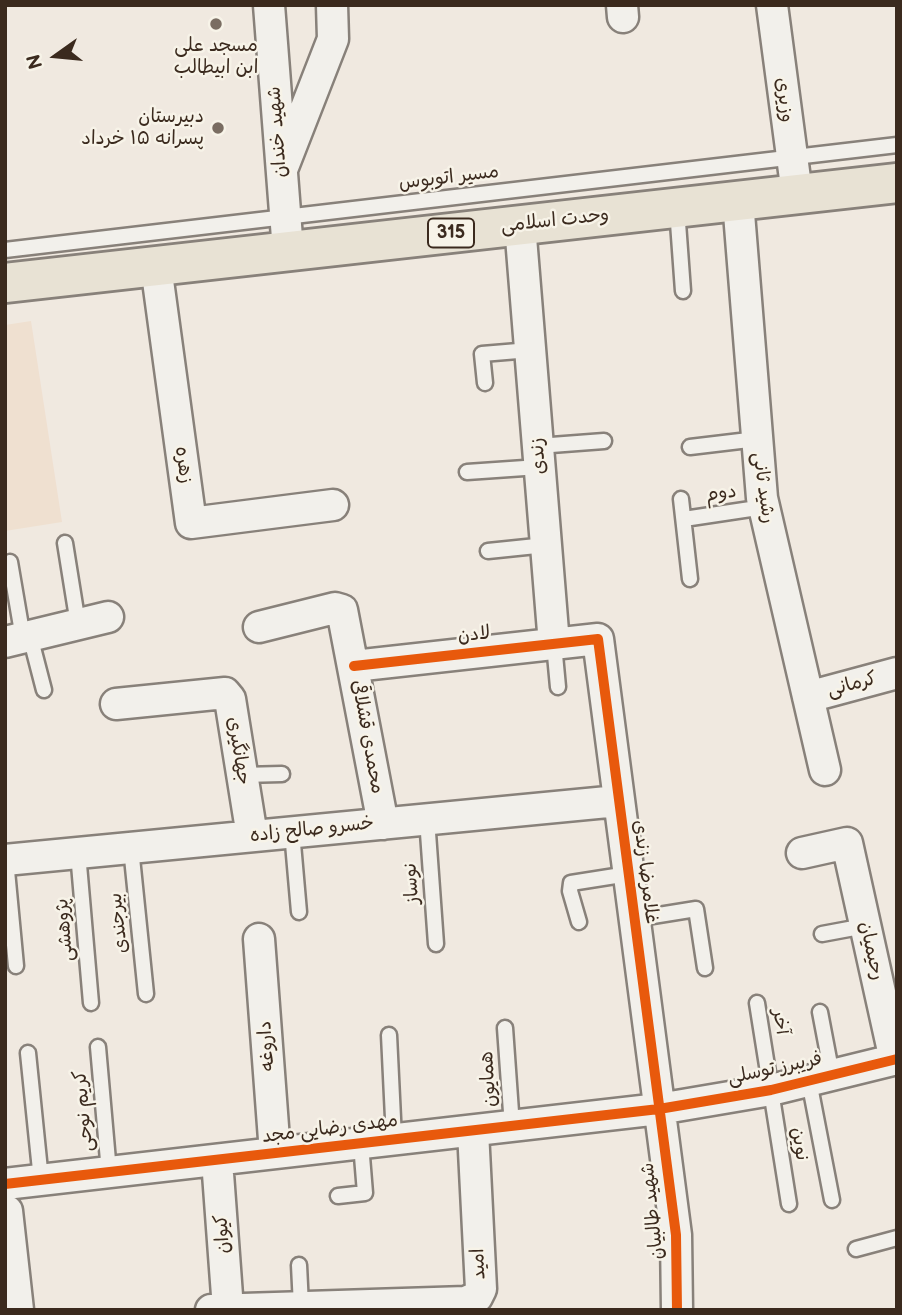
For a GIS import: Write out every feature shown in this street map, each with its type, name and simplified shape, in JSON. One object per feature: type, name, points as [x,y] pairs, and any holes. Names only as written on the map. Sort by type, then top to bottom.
[{"type":"main road","name":"وحدت اسلامی","points":[[5,283],[156,266],[287,234],[520,225],[738,201],[794,176],[897,183]]},
{"type":"street","name":"شهید خندان","points":[[269,5],[287,234]]},
{"type":"street","points":[[281,173],[333,39],[332,5]]},
{"type":"street","name":"وزیری","points":[[772,5],[794,176]]},
{"type":"street","name":"رشید ثانی","points":[[738,201],[764,507],[825,770]]},
{"type":"street","name":"زندی","points":[[520,225],[554,644]]},
{"type":"street","name":"زهره","points":[[156,266],[191,523],[333,505]]},
{"type":"street","name":"محمدی قشلاقی","points":[[259,627],[335,608],[342,610],[383,824]]},
{"type":"street","points":[[19,638],[108,617]]},
{"type":"street","name":"لادن","points":[[354,666],[598,639]]},
{"type":"street","name":"غلامرضا زندی","points":[[598,639],[660,1110]]},
{"type":"street","name":"کرمانی","points":[[808,697],[897,673]]},
{"type":"street","name":"جهانگیری","points":[[116,704],[225,693],[229,699],[252,836]]},
{"type":"street","name":"خسرو صالح زاده","points":[[6,860],[618,801]]},
{"type":"street","name":"رحیمیان","points":[[802,853],[847,843],[896,1059]]},
{"type":"street","name":"داروغه","points":[[259,939],[275,1153]]},
{"type":"street","name":"فریبرز توسلی","points":[[660,1110],[771,1090],[896,1059]]},
{"type":"street","name":"مهدی رضایی مجد","points":[[6,1198],[41,1180],[660,1110]]},
{"type":"street","name":"شهید طالبیان","points":[[660,1110],[676,1235],[677,1310]]},
{"type":"street","name":"امید","points":[[211,1310],[466,1302],[477,1297],[481,1289],[473,1131]]},
{"type":"street","name":"کیوان","points":[[217,1160],[228,1309]]},
{"type":"street","points":[[6,1198],[18,1310]]},
{"type":"lane","name":"مسیر اتوبوس","points":[[5,250],[287,234],[794,176],[897,145]]},
{"type":"lane","points":[[677,208],[683,291]]},
{"type":"lane","points":[[485,383],[482,354],[530,349]]},
{"type":"lane","points":[[690,447],[757,439]]},
{"type":"lane","points":[[467,472],[604,441]]},
{"type":"lane","name":"دوم","points":[[681,499],[690,579]]},
{"type":"lane","name":"دوم","points":[[684,519],[764,507]]},
{"type":"lane","points":[[65,543],[78,624]]},
{"type":"lane","points":[[488,551],[546,545]]},
{"type":"lane","points":[[10,562],[19,638],[44,690]]},
{"type":"lane","name":"زندی","points":[[554,644],[558,687]]},
{"type":"lane","points":[[242,775],[282,774]]},
{"type":"lane","name":"نوساز","points":[[427,819],[436,944]]},
{"type":"lane","points":[[292,832],[299,912]]},
{"type":"lane","name":"بیرجندی","points":[[131,848],[146,994]]},
{"type":"lane","name":"پژوهشی","points":[[78,853],[91,1003]]},
{"type":"lane","points":[[6,860],[16,966]]},
{"type":"lane","points":[[579,922],[570,891],[571,883],[628,874]]},
{"type":"lane","points":[[634,919],[696,909],[705,968]]},
{"type":"lane","points":[[822,934],[865,926]]},
{"type":"lane","name":"آخر","points":[[757,1003],[771,1090]]},
{"type":"lane","points":[[820,1012],[820,1078],[832,1200]]},
{"type":"lane","name":"همایون","points":[[505,1028],[512,1126]]},
{"type":"lane","points":[[389,1035],[394,1139]]},
{"type":"lane","name":"کریم نوحی","points":[[98,1047],[109,1172]]},
{"type":"lane","points":[[28,1053],[41,1180]]},
{"type":"lane","name":"نوین","points":[[771,1090],[789,1204]]},
{"type":"lane","points":[[338,1196],[365,1193],[361,1144]]},
{"type":"lane","points":[[856,1249],[897,1238]]},
{"type":"lane","points":[[299,1265],[301,1306]]},
{"type":"shaded area","points":[[31,321],[62,522],[5,531],[5,325]]},
{"type":"cycle path","points":[[354,666],[598,639],[676,1235],[677,1310]]},
{"type":"cycle path","points":[[5,1184],[659,1109],[771,1090],[897,1059]]},
{"type":"place","name":"مسجد علی ابن ابیطالب","points":[[216,24]]},
{"type":"place","name":"دبیرستان پسرانه ۱۵ خرداد","points":[[218,128]]}]
